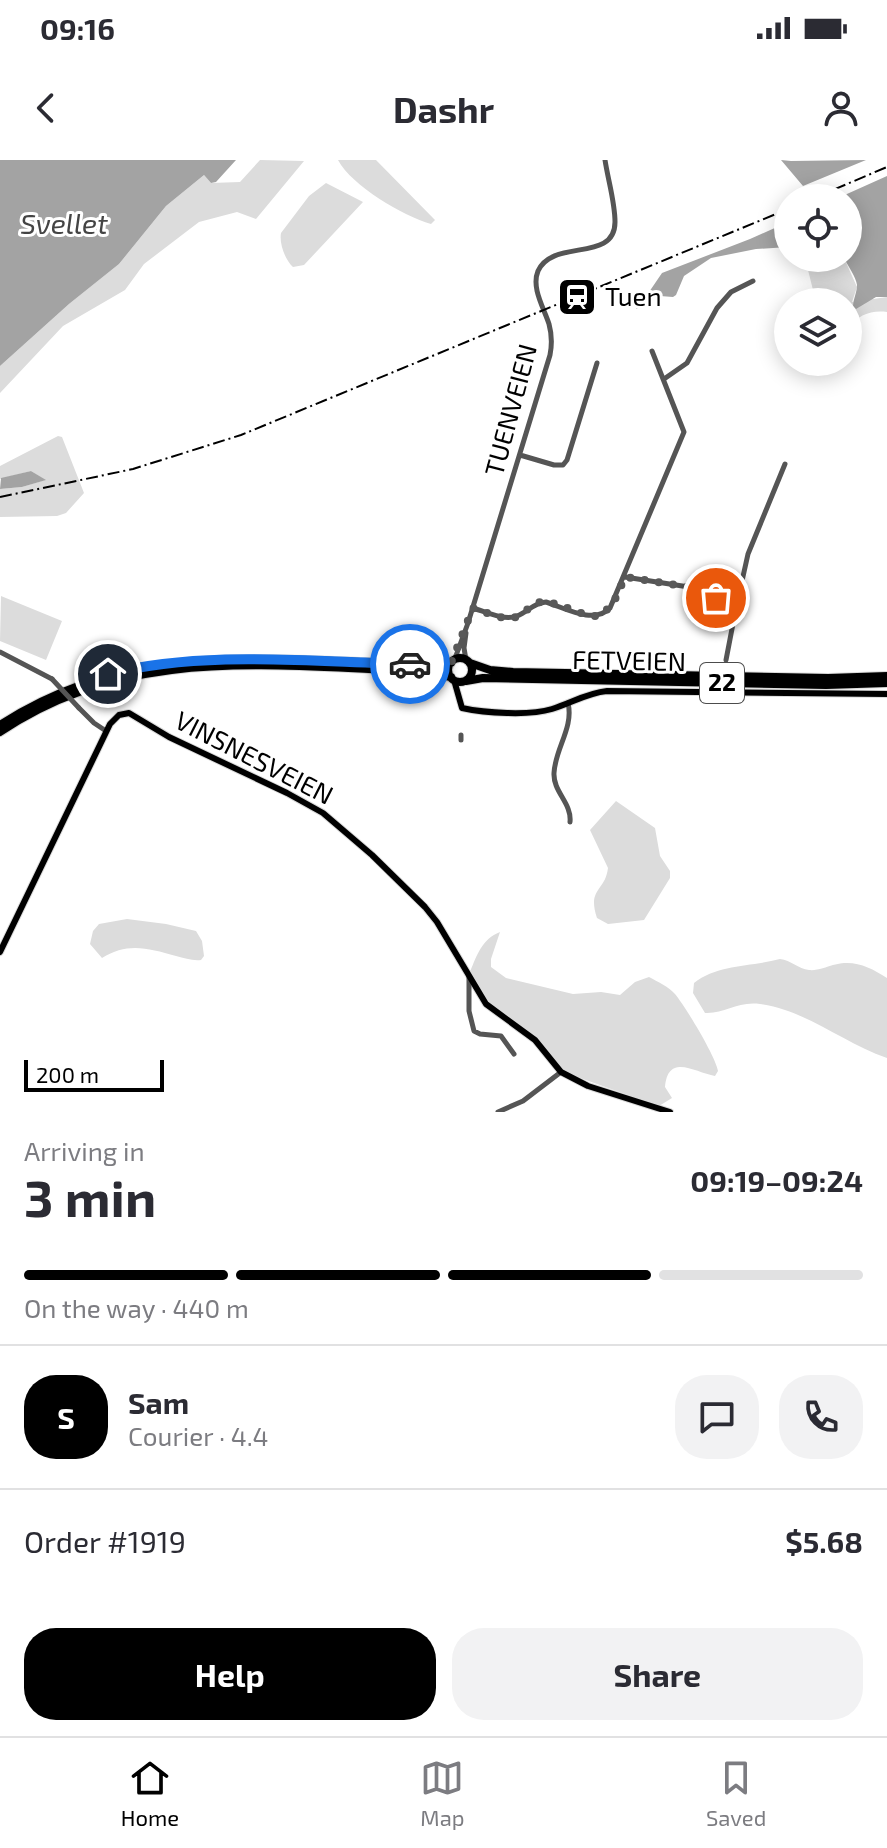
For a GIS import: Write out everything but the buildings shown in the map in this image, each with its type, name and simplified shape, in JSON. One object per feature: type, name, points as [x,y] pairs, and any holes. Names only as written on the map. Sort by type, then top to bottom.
[{"type":"highway","name":"22","points":[[0,725],[75,685],[129,669],[167,663],[219,660],[468,661]]},
{"type":"highway","name":"FETVEIEN","points":[[468,661],[490,670],[513,672],[828,678],[887,676]]},
{"type":"highway","points":[[466,681],[472,673],[468,661]]},
{"type":"highway","points":[[452,662],[449,670],[452,678]]},
{"type":"highway","name":"22","points":[[0,732],[71,693],[137,674],[179,668],[233,666],[419,671],[466,681]]},
{"type":"highway","name":"FETVEIEN","points":[[466,681],[483,678],[826,685],[887,683]]},
{"type":"main road","points":[[452,678],[460,707],[526,712],[545,711],[607,691],[845,696],[887,694]]},
{"type":"main road","points":[[458,701],[466,681]]},
{"type":"main road","name":"VINSNESVEIEN","points":[[106,731],[115,717],[132,713],[169,737],[323,813],[372,855],[429,912],[486,1004],[531,1036],[561,1072],[588,1086],[670,1112]]},
{"type":"main road","points":[[0,952],[106,731]]},
{"type":"street","name":"TUENVEIEN","points":[[452,662],[473,608],[548,367],[552,344],[550,326],[536,286],[536,275],[549,257],[603,244],[611,236],[615,221],[605,160]]},
{"type":"street","points":[[664,379],[687,363],[717,308],[731,292],[753,281]]},
{"type":"street","points":[[473,608],[505,618],[515,617],[538,602],[546,602],[600,616],[613,604],[684,432],[652,351]]},
{"type":"street","points":[[520,455],[563,465],[597,363]]},
{"type":"street","points":[[726,660],[748,554],[785,464]]},
{"type":"street","points":[[625,577],[695,588],[736,608]]},
{"type":"street","name":"TUENVEIEN","points":[[468,623],[464,648],[468,661]]},
{"type":"street","points":[[0,652],[52,679],[94,723],[106,731]]},
{"type":"street","points":[[568,703],[570,715],[553,775],[557,790],[569,810],[570,822]]},
{"type":"street","name":"VINSNESVEIEN","points":[[469,977],[469,1011],[474,1031],[501,1036],[514,1054]]},
{"type":"street","points":[[498,1112],[523,1101],[561,1072]]},
{"type":"shaded area","points":[[260,160],[304,161],[256,219],[237,212],[199,222],[144,264],[125,290],[63,326],[0,393],[0,366],[119,264],[166,206],[204,175],[211,183],[240,182]]},
{"type":"shaded area","points":[[338,160],[376,160],[435,220],[431,224],[420,220],[379,199],[354,180]]},
{"type":"shaded area","points":[[326,183],[363,202],[304,265],[293,267],[283,251],[281,233],[309,196]]},
{"type":"shaded area","points":[[808,272],[850,272],[857,287],[857,288],[812,288]]},
{"type":"shaded area","points":[[887,297],[887,312],[862,316],[862,301]]},
{"type":"shaded area","points":[[58,436],[62,437],[84,493],[66,513],[57,516],[0,517],[0,489],[45,480],[31,471],[0,479],[0,466]]},
{"type":"shaded area","points":[[1,596],[62,621],[46,660],[0,641]]},
{"type":"shaded area","points":[[616,801],[655,828],[660,856],[670,871],[670,878],[644,920],[608,924],[597,918],[594,908],[595,895],[608,868],[590,830]]},
{"type":"shaded area","points":[[127,919],[196,931],[202,941],[204,956],[201,960],[195,960],[129,948],[102,958],[90,944],[93,931],[99,924]]},
{"type":"shaded area","points":[[500,932],[491,967],[506,978],[573,994],[601,992],[620,995],[635,982],[649,977],[666,986],[680,1000],[706,1044],[718,1071],[715,1076],[684,1067],[671,1070],[665,1087],[672,1098],[659,1106],[566,1073],[550,1063],[532,1036],[484,1000],[470,972],[484,943]]},
{"type":"shaded area","points":[[780,959],[809,970],[841,963],[855,964],[868,967],[887,978],[887,1058],[810,1020],[777,1008],[752,1004],[705,1013],[693,993],[694,983],[713,972]]},
{"type":"water","name":"Svellet","points":[[0,160],[236,160],[216,182],[211,183],[204,175],[166,206],[119,264],[0,366]]},
{"type":"water","points":[[781,160],[866,160],[808,184],[801,184]]},
{"type":"water","points":[[887,176],[887,297],[876,297],[862,305],[862,288],[857,288],[852,272],[862,272],[862,187]]},
{"type":"water","points":[[774,228],[774,248],[711,258],[684,276],[673,297],[647,295],[662,273]]},
{"type":"water","points":[[31,471],[46,480],[0,489],[1,478]]},
{"type":"waterway","points":[[637,308],[641,298],[648,294]]},
{"type":"railway","points":[[847,184],[887,167]]},
{"type":"railway","points":[[0,497],[133,469],[241,435],[774,215]]},
{"type":"way so far","points":[[410,664],[454,661],[473,608],[505,618],[515,617],[538,602],[546,602],[600,616],[613,604],[625,577],[695,588],[716,598]]},
{"type":"place","name":"Tuen","points":[[577,297]]},
{"type":"route","points":[[108,674],[179,661],[204,660],[410,664]]}]
